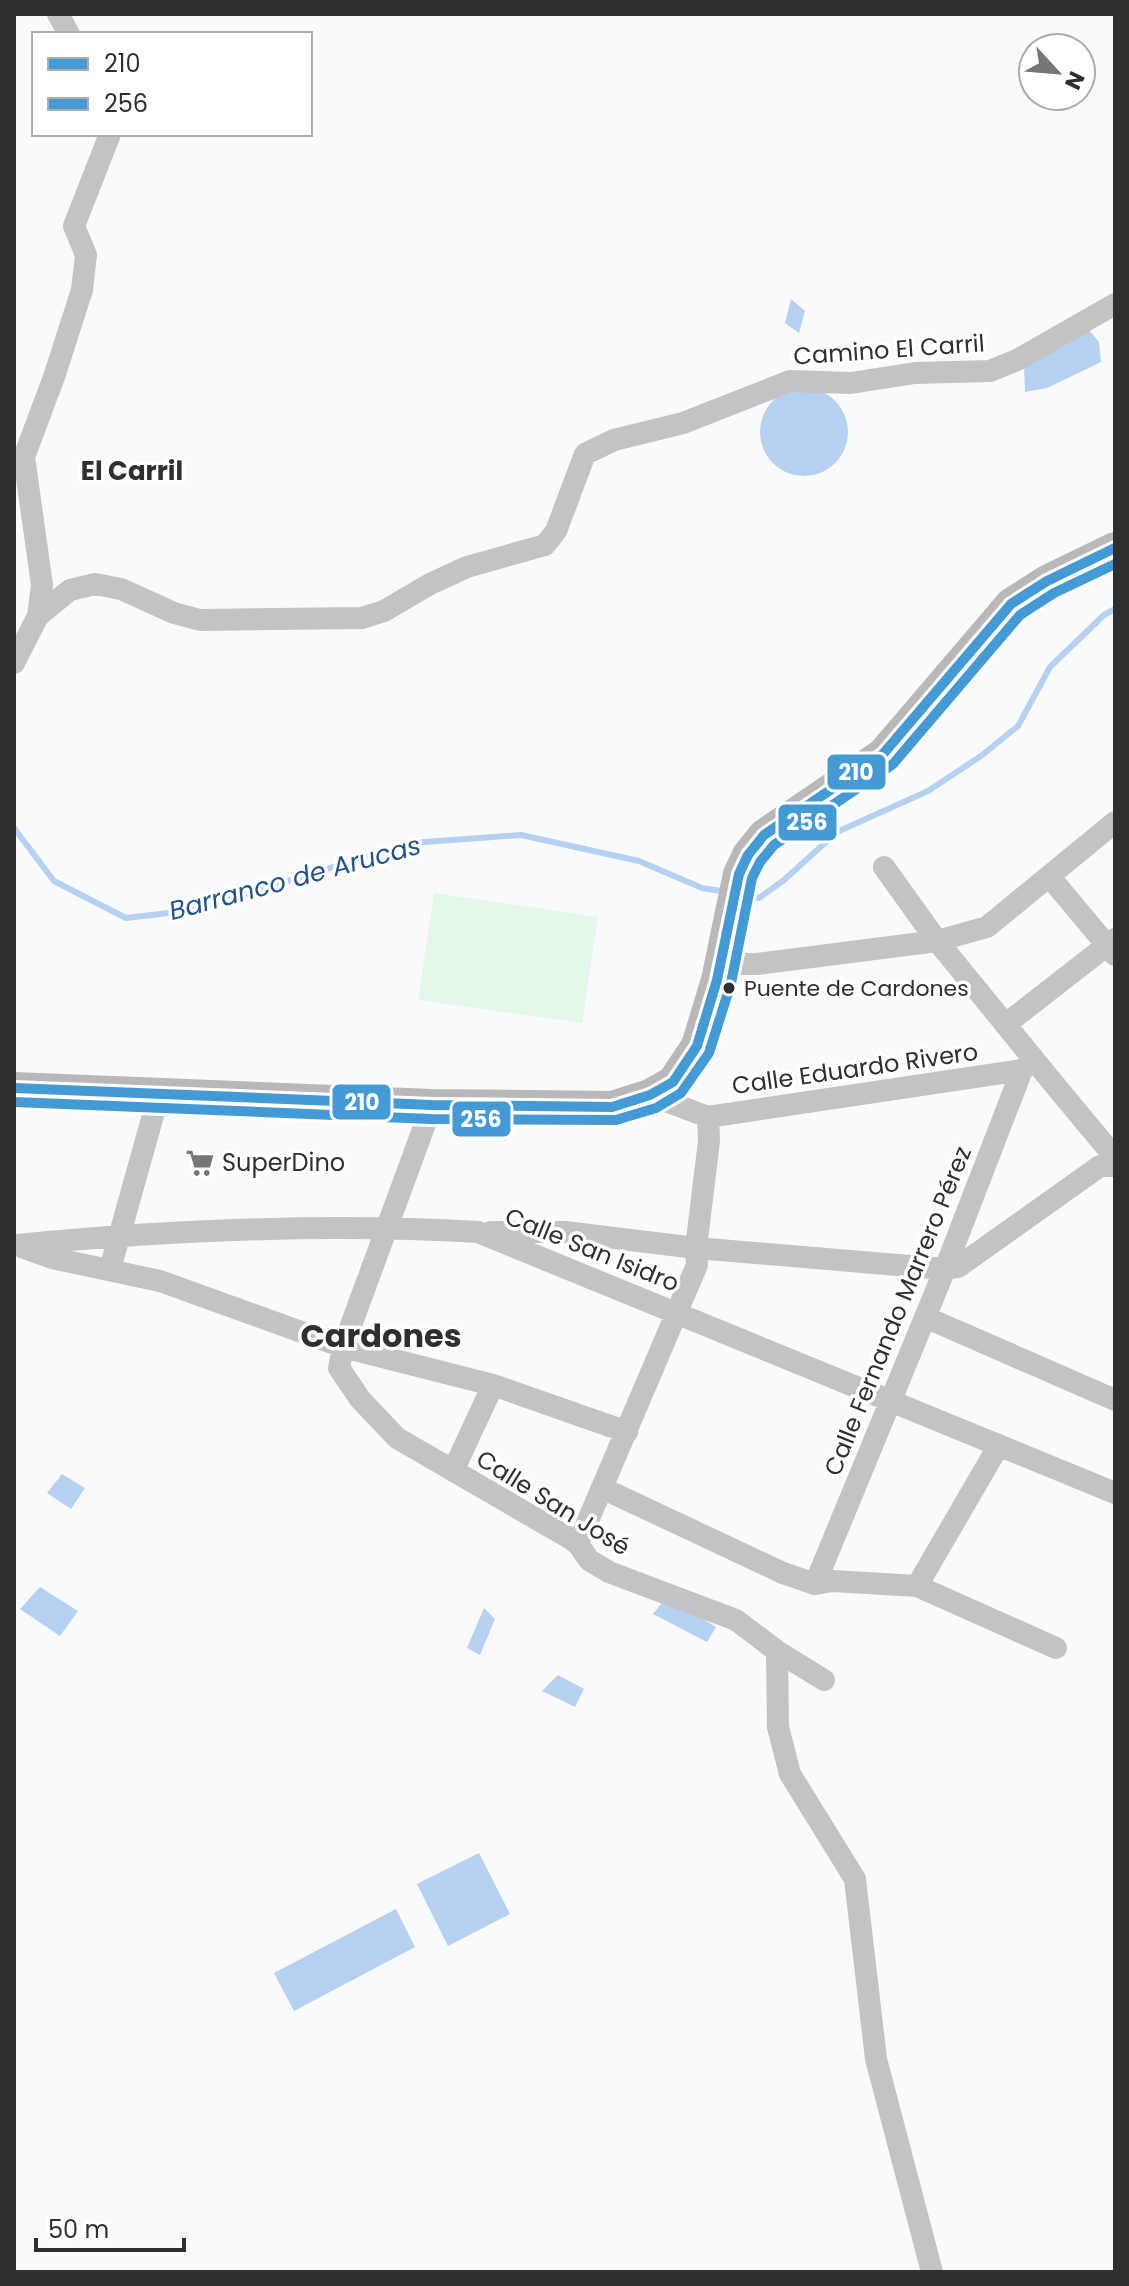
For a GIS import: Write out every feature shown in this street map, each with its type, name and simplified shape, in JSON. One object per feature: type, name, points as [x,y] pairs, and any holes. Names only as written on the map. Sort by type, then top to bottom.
[{"type":"street","points":[[58,14],[68,32]]},
{"type":"street","points":[[38,616],[42,585],[24,457],[82,290],[86,255],[74,226],[109,136]]},
{"type":"street","name":"Camino El Carril","points":[[14,663],[38,616],[70,590],[95,584],[121,589],[174,613],[200,620],[362,618],[384,611],[467,567],[545,545],[556,531],[585,454],[614,440],[683,423],[790,381],[851,383],[915,373],[990,371],[1017,360],[1115,304]]},
{"type":"street","points":[[14,1088],[432,1105],[612,1107],[650,1095],[673,1082],[697,1046],[721,964],[739,874],[748,855],[764,835],[883,754],[1011,604],[1047,581],[1115,548]]},
{"type":"street","points":[[721,964],[757,964],[937,941],[987,927],[1115,822]]},
{"type":"street","points":[[884,867],[937,941],[1006,1024],[1028,1066],[1115,1157]]},
{"type":"street","points":[[1006,1024],[1112,947],[1049,876]]},
{"type":"street","name":"Calle Eduardo Rivero","points":[[650,1095],[708,1117],[1028,1066]]},
{"type":"street","name":"Calle Fernando Marrero Pérez","points":[[815,1584],[1028,1066]]},
{"type":"street","points":[[110,1269],[159,1094]]},
{"type":"street","points":[[343,1347],[432,1105]]},
{"type":"street","points":[[578,1544],[697,1265],[696,1248],[709,1141],[708,1117]]},
{"type":"street","points":[[478,1232],[565,1232],[696,1248],[945,1269],[958,1267],[1100,1166],[1115,1166]]},
{"type":"street","name":"Calle San Isidro","points":[[15,1245],[229,1230],[387,1227],[478,1232],[1115,1493]]},
{"type":"street","points":[[15,1245],[52,1258],[160,1281],[343,1347],[493,1385],[627,1432]]},
{"type":"street","points":[[925,1317],[1113,1396]]},
{"type":"street","name":"Calle San José","points":[[343,1347],[339,1368],[360,1399],[397,1438],[578,1544],[589,1560],[609,1572],[736,1620],[777,1651],[824,1680]]},
{"type":"street","points":[[453,1471],[493,1385]]},
{"type":"street","points":[[917,1586],[999,1445]]},
{"type":"street","points":[[602,1488],[783,1573],[815,1584],[833,1581],[917,1586],[1056,1648]]},
{"type":"street","points":[[777,1651],[778,1727],[790,1774],[855,1879],[876,2059],[932,2272]]},
{"type":"green space","points":[[434,893],[598,917],[582,1023],[418,1000]]},
{"type":"water","points":[[791,299],[805,311],[799,333],[785,323]]},
{"type":"water","points":[[1089,330],[1099,342],[1101,362],[1047,388],[1025,392],[1024,364]]},
{"type":"water","points":[[804,388],[821,392],[835,401],[844,415],[848,432],[844,449],[835,463],[821,472],[804,476],[787,472],[773,463],[764,449],[760,432],[764,415],[773,401],[787,392]]},
{"type":"water","points":[[62,1474],[85,1488],[71,1509],[47,1493]]},
{"type":"water","points":[[40,1587],[78,1611],[60,1636],[20,1609]]},
{"type":"water","points":[[662,1603],[695,1614],[716,1627],[707,1642],[653,1614]]},
{"type":"water","points":[[484,1608],[495,1619],[480,1655],[467,1648]]},
{"type":"water","points":[[558,1675],[584,1689],[575,1707],[542,1691]]},
{"type":"water","points":[[479,1853],[510,1914],[448,1946],[417,1884]]},
{"type":"water","points":[[396,1909],[415,1947],[294,2011],[274,1973]]},
{"type":"waterway","name":"Barranco de Arucas","points":[[746,896],[759,898],[784,880],[837,832],[928,791],[981,756],[1018,726],[1050,667],[1104,615],[1115,609]]},
{"type":"waterway","name":"Barranco de Arucas","points":[[14,828],[54,881],[126,918],[194,910],[411,843],[521,835],[639,861],[702,888],[727,892]]},
{"type":"transit line","name":"210","points":[[14,1088],[432,1105],[612,1107],[650,1095],[673,1082],[697,1046],[717,980],[739,874],[748,855],[764,835],[883,754],[1011,604],[1047,581],[1115,548]]},
{"type":"transit line","name":"256","points":[[14,1102],[431,1119],[616,1120],[656,1108],[681,1093],[709,1053],[731,983],[752,878],[774,845],[893,764],[1020,615],[1054,593],[1115,564]]},
{"type":"place","name":"Puente de Cardones","points":[[729,988]]},
{"type":"place","name":"SuperDino","points":[[200,1163]]},
{"type":"district","name":"El Carril","points":[[132,471]]},
{"type":"district","name":"Cardones","points":[[381,1336]]}]
